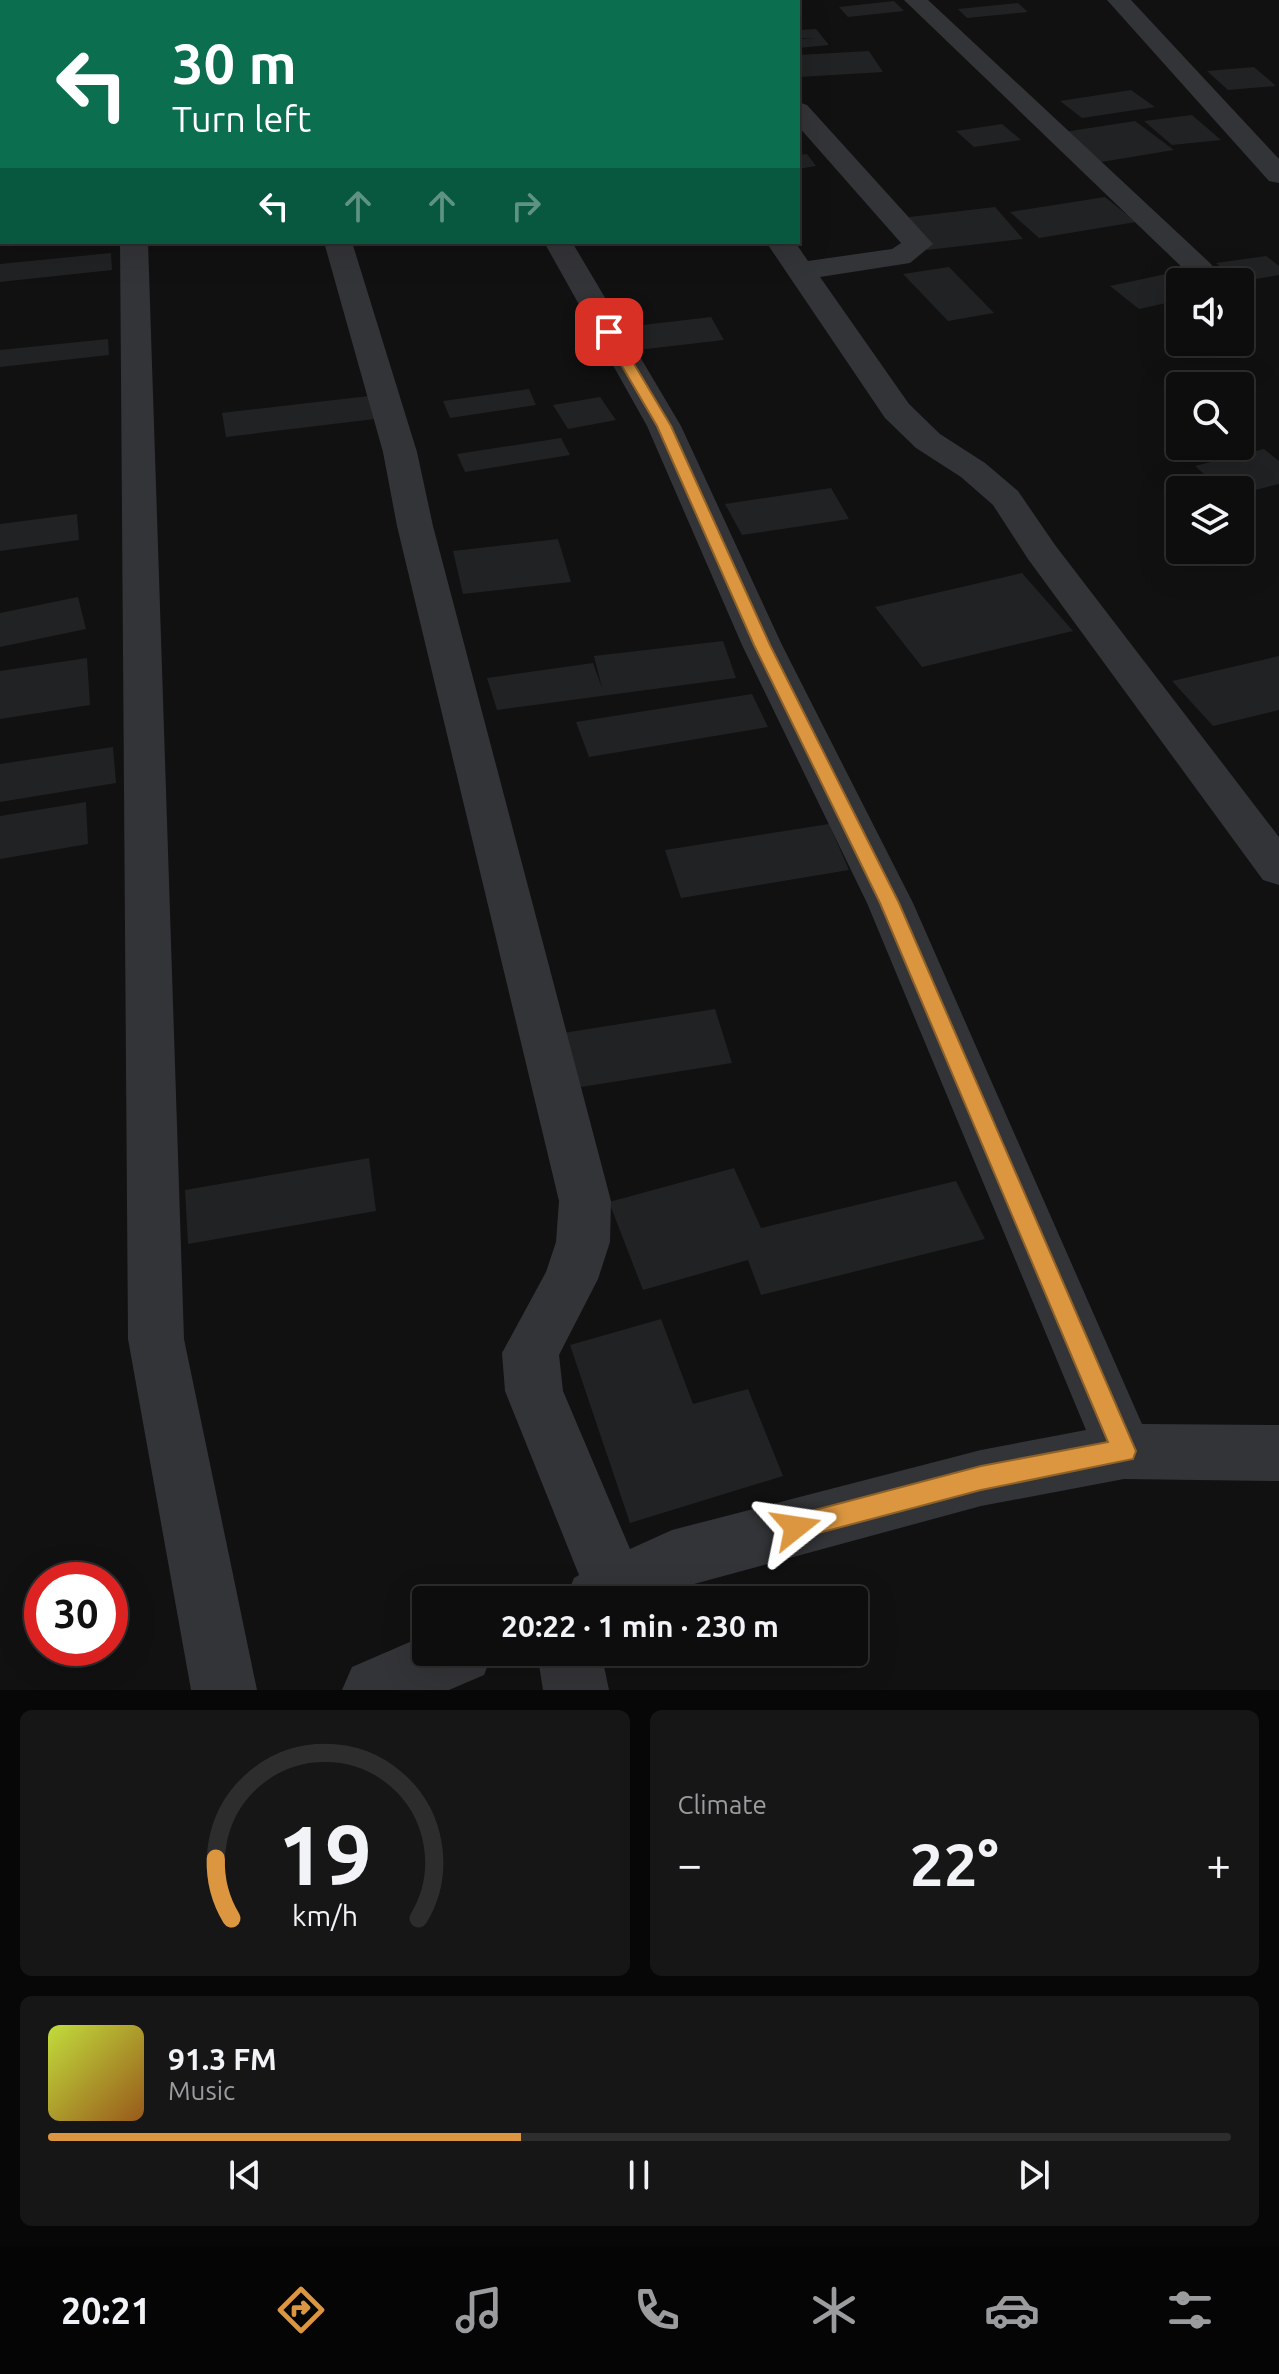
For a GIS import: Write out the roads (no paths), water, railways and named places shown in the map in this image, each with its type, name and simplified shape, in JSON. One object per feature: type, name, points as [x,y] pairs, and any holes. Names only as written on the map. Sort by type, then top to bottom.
[{"type":"street","points":[[915,0],[1199,268]]},
{"type":"street","points":[[1118,0],[1279,175]]},
{"type":"street","points":[[800,112],[918,244],[900,257],[803,271]]},
{"type":"street","points":[[134,244],[156,1339],[224,1690]]},
{"type":"street","points":[[339,244],[400,452],[419,541],[585,1201],[583,1242],[571,1279],[530,1353],[534,1391],[603,1586]]},
{"type":"street","points":[[559,244],[664,426],[762,645],[890,903],[1124,1451]]},
{"type":"street","points":[[782,244],[897,411],[928,441],[973,470],[1006,498],[1041,551],[1279,869]]},
{"type":"street","points":[[623,1586],[672,1560],[981,1478],[1124,1451],[1279,1453]]},
{"type":"street","points":[[375,1690],[429,1666]]},
{"type":"street","points":[[572,1666],[576,1690]]}]
